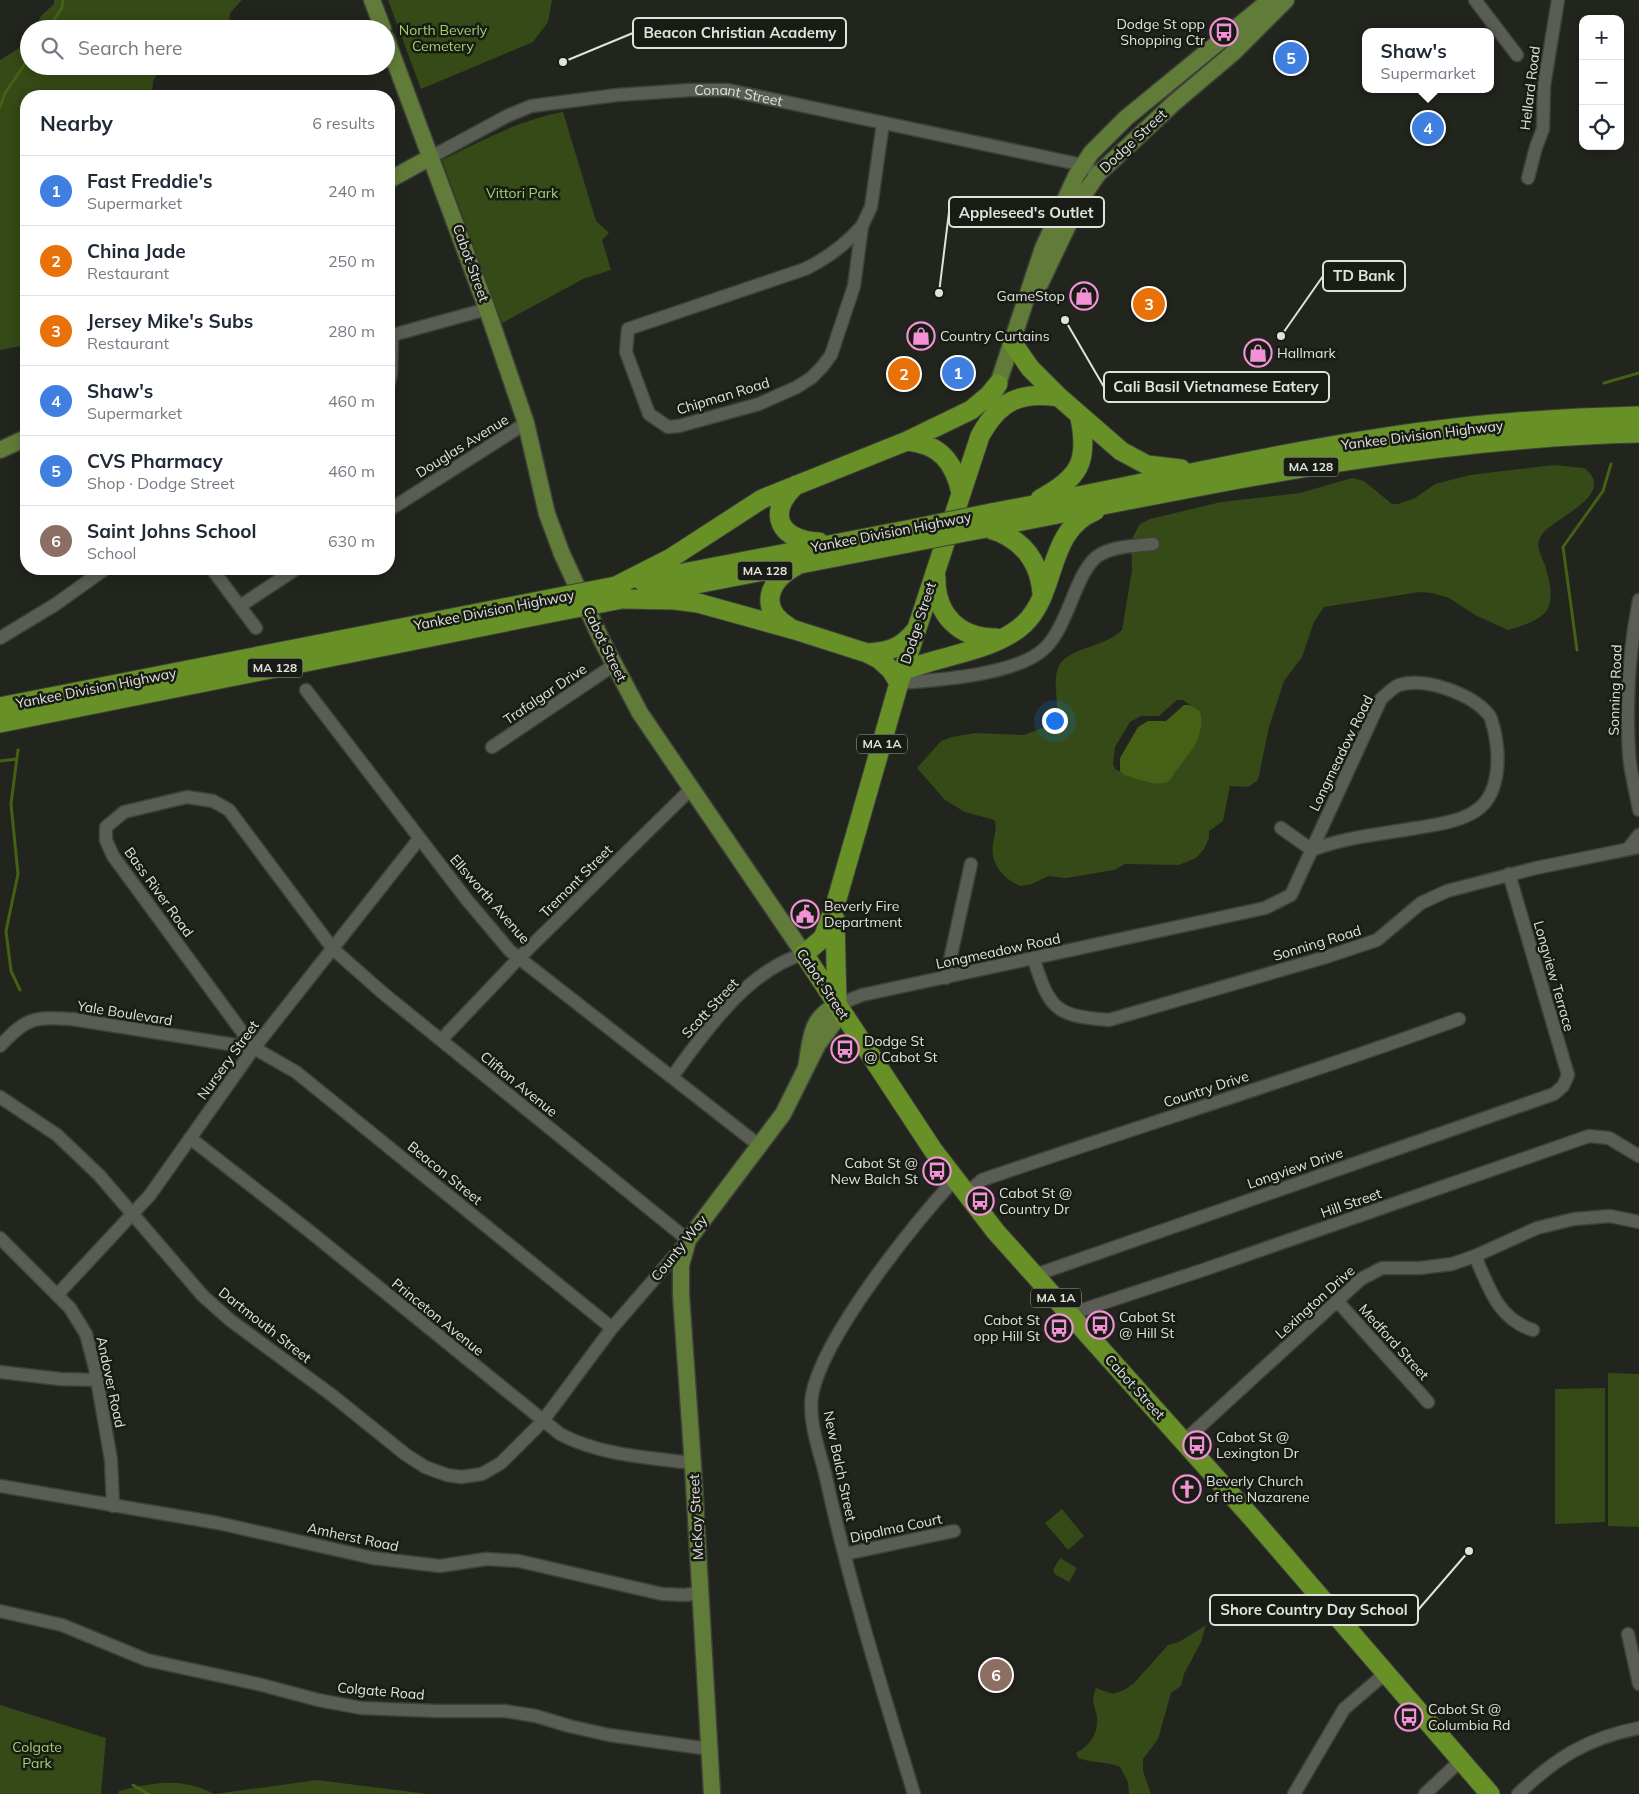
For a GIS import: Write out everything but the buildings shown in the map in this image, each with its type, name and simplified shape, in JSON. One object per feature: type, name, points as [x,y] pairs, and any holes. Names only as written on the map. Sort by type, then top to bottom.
[{"type":"highway","points":[[1012,342],[1030,368],[1080,418],[1121,451],[1147,465],[1175,469],[1240,464]]},
{"type":"highway","points":[[619,592],[751,505],[907,441],[971,410],[989,395],[998,384]]},
{"type":"highway","points":[[980,436],[994,413],[1013,400],[1033,395],[1059,397]]},
{"type":"highway","name":"Yankee Division Highway","points":[[988,520],[1025,507],[1361,441],[1540,420],[1639,416]]},
{"type":"highway","points":[[1025,507],[1064,484],[1079,467],[1084,442],[1080,418]]},
{"type":"highway","name":"Yankee Division Highway","points":[[619,592],[802,563],[910,536],[988,520],[1132,499],[1331,464],[1431,449],[1542,438],[1639,433]]},
{"type":"highway","name":"Dodge Street","points":[[804,954],[823,938],[835,906],[901,677],[980,436]]},
{"type":"highway","points":[[907,441],[929,445],[944,456],[955,472],[960,493]]},
{"type":"highway","points":[[796,485],[789,491],[780,508],[782,526],[787,533],[803,541],[842,542]]},
{"type":"highway","points":[[619,592],[698,603],[867,652],[901,677],[1003,637],[1023,625],[1032,615],[1062,541],[1072,525],[1094,511],[1132,499]]},
{"type":"highway","points":[[988,520],[1027,550],[1038,570],[1042,594]]},
{"type":"highway","name":"Yankee Division Highway","points":[[0,723],[619,592],[842,542],[910,536]]},
{"type":"highway","points":[[794,630],[774,615],[770,599],[771,591],[781,576],[802,563]]},
{"type":"highway","points":[[936,568],[938,597],[947,618],[965,632],[978,637],[1003,637]]},
{"type":"highway","name":"Yankee Division Highway","points":[[0,707],[301,646],[547,607]]},
{"type":"highway","points":[[867,652],[890,651],[900,646],[916,630]]},
{"type":"highway","name":"Dodge Street","points":[[835,906],[837,1006]]},
{"type":"highway","name":"Cabot Street","points":[[804,954],[933,1150],[996,1232],[1184,1441],[1387,1672],[1490,1794]]},
{"type":"main road","points":[[372,0],[380,20]]},
{"type":"main road","name":"Dodge Street","points":[[980,436],[1043,248],[1076,176],[1083,165],[1108,134],[1126,118],[1270,0]]},
{"type":"main road","name":"Dodge Street","points":[[1012,342],[1080,200],[1098,174],[1196,83],[1233,53],[1286,0]]},
{"type":"main road","name":"Cabot Street","points":[[395,61],[432,156],[526,423],[555,538],[614,665],[640,713],[804,954]]},
{"type":"main road","name":"Conant Street","points":[[395,177],[432,156]]},
{"type":"main road","points":[[0,450],[20,441]]},
{"type":"main road","name":"County Way","points":[[688,1240],[788,1106],[806,1068],[817,1020],[825,1012],[837,1006]]},
{"type":"main road","name":"McKay Street","points":[[688,1240],[680,1277],[712,1794]]},
{"type":"street","points":[[1475,0],[1517,55]]},
{"type":"street","name":"Hellard Road","points":[[1528,178],[1536,147],[1544,129],[1544,86],[1558,0]]},
{"type":"street","name":"Conant Street","points":[[432,156],[507,116],[531,106],[617,95],[728,90],[1083,165],[1098,174]]},
{"type":"street","name":"Chipman Road","points":[[862,226],[854,286],[837,338],[831,355],[811,378],[797,387],[759,404],[679,426],[668,427],[649,414],[626,352],[628,329],[805,269],[826,260],[862,226],[872,207],[883,123]]},
{"type":"street","points":[[395,334],[487,308]]},
{"type":"street","name":"Douglas Avenue","points":[[395,506],[526,423]]},
{"type":"street","points":[[901,677],[934,680],[984,672],[1017,664],[1036,655],[1058,634],[1083,575],[1092,561],[1111,550],[1153,544]]},
{"type":"street","points":[[0,638],[56,604],[97,575]]},
{"type":"street","points":[[217,575],[256,628]]},
{"type":"street","points":[[240,606],[287,575]]},
{"type":"street","name":"Sonning Road","points":[[1639,600],[1632,636],[1629,689],[1629,755],[1639,810]]},
{"type":"street","name":"Trafalgar Drive","points":[[492,747],[614,665]]},
{"type":"street","name":"Longmeadow Road","points":[[837,1006],[857,996],[1034,960],[1265,908],[1291,895],[1381,699],[1398,685],[1419,684],[1446,688],[1470,700],[1490,716],[1497,742],[1498,774],[1490,797],[1474,812],[1440,824],[1334,842],[1312,850]]},
{"type":"street","name":"Ellsworth Avenue","points":[[306,690],[419,839],[510,951],[760,1146]]},
{"type":"street","name":"Tremont Street","points":[[441,1040],[520,957],[691,789]]},
{"type":"street","name":"Bass River Road","points":[[254,1048],[113,856],[106,840],[106,828],[111,821],[124,812],[187,797],[214,801],[229,810],[333,949]]},
{"type":"street","points":[[1281,828],[1312,850]]},
{"type":"street","name":"Sonning Road","points":[[1034,960],[1050,1001],[1062,1012],[1083,1018],[1109,1020],[1378,940],[1421,902],[1447,891],[1509,874],[1634,848],[1639,835]]},
{"type":"street","name":"Nursery Street","points":[[57,1295],[150,1195],[254,1048],[419,839]]},
{"type":"street","points":[[946,978],[971,864]]},
{"type":"street","name":"Longview Terrace","points":[[1509,874],[1568,1075],[1562,1086]]},
{"type":"street","name":"Clifton Avenue","points":[[333,949],[384,994],[688,1240]]},
{"type":"street","name":"Scott Street","points":[[672,1077],[706,1031],[739,996],[785,959],[804,954]]},
{"type":"street","name":"Yale Boulevard","points":[[0,1046],[16,1029],[30,1020],[43,1018],[72,1019],[254,1048]]},
{"type":"street","name":"Country Drive","points":[[960,1186],[1384,1047],[1459,1019]]},
{"type":"street","name":"Beacon Street","points":[[254,1048],[296,1072],[612,1328]]},
{"type":"street","name":"Longview Drive","points":[[1035,1275],[1554,1094],[1562,1086]]},
{"type":"street","name":"Dartmouth Street","points":[[0,1097],[57,1135],[99,1175],[203,1296],[230,1320],[333,1396],[404,1454],[426,1467],[461,1477],[482,1474],[501,1463],[542,1422]]},
{"type":"street","name":"Hill Street","points":[[1070,1314],[1203,1270],[1589,1136],[1609,1138],[1639,1156]]},
{"type":"street","name":"Princeton Avenue","points":[[190,1138],[316,1236],[542,1422],[576,1443],[693,1463]]},
{"type":"street","name":"New Balch Street","points":[[914,1794],[845,1554],[812,1412],[815,1384],[824,1360],[846,1321],[891,1258],[960,1186]]},
{"type":"street","name":"Lexington Drive","points":[[1184,1441],[1361,1279],[1382,1268],[1420,1268],[1452,1264],[1475,1256],[1537,1228],[1574,1218],[1610,1216],[1634,1219],[1639,1222]]},
{"type":"street","name":"Andover Road","points":[[0,1238],[78,1318],[86,1334],[97,1380],[111,1460],[113,1506]]},
{"type":"street","name":"County Way","points":[[542,1422],[612,1328],[688,1240]]},
{"type":"street","points":[[1475,1256],[1493,1298],[1517,1325],[1533,1330]]},
{"type":"street","name":"Medford Street","points":[[1338,1302],[1428,1402]]},
{"type":"street","points":[[0,1372],[60,1380],[97,1380]]},
{"type":"street","name":"Amherst Road","points":[[0,1486],[218,1523],[373,1558],[409,1564],[440,1566],[486,1559],[519,1561],[662,1594],[685,1595],[700,1593]]},
{"type":"street","name":"Dipalma Court","points":[[845,1554],[954,1531]]},
{"type":"street","name":"Colgate Road","points":[[0,1611],[62,1625],[147,1660],[262,1685],[318,1700],[361,1708],[437,1711],[482,1709],[505,1711],[536,1716],[609,1735],[709,1750]]},
{"type":"street","points":[[1628,1634],[1639,1684]]},
{"type":"street","points":[[1294,1794],[1344,1709],[1387,1672]]},
{"type":"street","points":[[1518,1794],[1545,1768],[1581,1746],[1610,1734],[1639,1728]]},
{"type":"street","points":[[1425,1794],[1461,1760]]},
{"type":"green space","points":[[54,0],[242,0],[230,13],[229,20],[39,20],[54,4]]},
{"type":"green space","name":"North Beverly Cemetery","points":[[388,0],[552,0],[548,22],[533,42],[421,89]]},
{"type":"green space","points":[[20,48],[20,75],[157,75],[153,81],[152,90],[20,90],[20,346],[0,350],[0,60]]},
{"type":"green space","name":"Vittori Park","points":[[563,112],[596,221],[609,233],[602,240],[611,270],[583,279],[502,323],[442,160],[531,120]]},
{"type":"green space","points":[[1554,465],[1584,468],[1593,478],[1594,488],[1589,497],[1547,529],[1539,540],[1539,550],[1545,565],[1551,592],[1547,610],[1542,616],[1533,621],[1508,630],[1475,615],[1449,598],[1432,593],[1420,592],[1324,607],[1314,622],[1302,657],[1284,681],[1269,727],[1258,780],[1248,787],[1230,786],[1223,821],[1209,831],[1209,838],[1204,849],[1196,858],[1179,865],[1125,864],[1114,870],[1066,878],[1048,876],[1032,884],[1020,886],[1008,879],[995,863],[993,857],[996,829],[994,820],[965,812],[945,800],[917,768],[941,741],[952,737],[976,733],[1024,735],[1053,724],[1057,710],[1057,673],[1063,660],[1078,651],[1115,636],[1122,630],[1132,570],[1131,540],[1140,524],[1150,519],[1221,502],[1300,493],[1352,478],[1364,481],[1392,504],[1398,504],[1415,498],[1435,484],[1470,475]],"holes":[[[1177,700],[1183,700],[1192,706],[1195,718],[1152,779],[1116,770],[1113,765],[1115,747],[1130,722],[1141,716],[1159,716]]]},
{"type":"green space","points":[[1608,1373],[1639,1374],[1639,1527],[1608,1526]]},
{"type":"green space","points":[[1605,1388],[1605,1522],[1555,1524],[1555,1389]]},
{"type":"green space","points":[[1062,1509],[1084,1536],[1068,1550],[1045,1523]]},
{"type":"green space","points":[[1060,1558],[1077,1568],[1069,1582],[1056,1575],[1053,1570]]},
{"type":"green space","points":[[1206,1625],[1201,1642],[1184,1674],[1181,1686],[1171,1693],[1158,1739],[1143,1759],[1143,1771],[1151,1794],[1129,1794],[1128,1782],[1120,1767],[1078,1758],[1076,1753],[1087,1745],[1097,1727],[1093,1699],[1096,1688],[1113,1694],[1124,1690],[1134,1683],[1168,1645],[1179,1642]]},
{"type":"green space","name":"Colgate Park","points":[[0,1705],[106,1738],[101,1794],[0,1794]]},
{"type":"green space","points":[[317,1780],[428,1794],[215,1794]]},
{"type":"green space","points":[[179,1783],[215,1794],[118,1794],[119,1791],[132,1788]]},
{"type":"shaded area","points":[[1184,705],[1190,705],[1200,711],[1200,731],[1193,748],[1170,780],[1154,783],[1124,775],[1120,771],[1120,758],[1138,727],[1148,721],[1166,721]]},
{"type":"waterway","points":[[54,20],[62,8],[63,0]]},
{"type":"waterway","points":[[0,107],[5,93],[20,71]]},
{"type":"waterway","points":[[1604,383],[1639,373]]},
{"type":"waterway","points":[[1577,650],[1563,547],[1603,491],[1611,464]]},
{"type":"waterway","points":[[18,750],[11,804],[18,874],[6,931],[11,971],[20,990]]},
{"type":"waterway","points":[[0,761],[17,759]]},
{"type":"waterway","points":[[133,1785],[148,1794]]},
{"type":"place","name":"Dodge St opp Shopping Ctr","points":[[1224,32]]},
{"type":"place","name":"CVS Pharmacy","points":[[1291,58]]},
{"type":"place","name":"Beacon Christian Academy","points":[[563,62]]},
{"type":"place","name":"Shaw's","points":[[1428,128]]},
{"type":"place","name":"Appleseed's Outlet","points":[[939,293]]},
{"type":"place","name":"GameStop","points":[[1084,296]]},
{"type":"place","name":"Jersey Mike's Subs","points":[[1149,304]]},
{"type":"place","name":"Cali Basil Vietnamese Eatery","points":[[1065,320]]},
{"type":"place","name":"Country Curtains","points":[[921,336]]},
{"type":"place","name":"TD Bank","points":[[1281,336]]},
{"type":"place","name":"Hallmark","points":[[1258,353]]},
{"type":"place","name":"Fast Freddie's","points":[[958,373]]},
{"type":"place","name":"China Jade","points":[[904,374]]},
{"type":"place","name":"Beverly Fire Department","points":[[805,914]]},
{"type":"place","name":"Dodge St @ Cabot St","points":[[845,1049]]},
{"type":"place","name":"Cabot St @ New Balch St","points":[[937,1171]]},
{"type":"place","name":"Cabot St @ Country Dr","points":[[980,1201]]},
{"type":"place","name":"Cabot St @ Hill St","points":[[1100,1325]]},
{"type":"place","name":"Cabot St opp Hill St","points":[[1059,1328]]},
{"type":"place","name":"Cabot St @ Lexington Dr","points":[[1197,1445]]},
{"type":"place","name":"Beverly Church of the Nazarene","points":[[1187,1489]]},
{"type":"place","name":"Shore Country Day School","points":[[1469,1551]]},
{"type":"place","name":"Saint Johns School","points":[[996,1675]]},
{"type":"place","name":"Cabot St @ Columbia Rd","points":[[1409,1717]]}]
